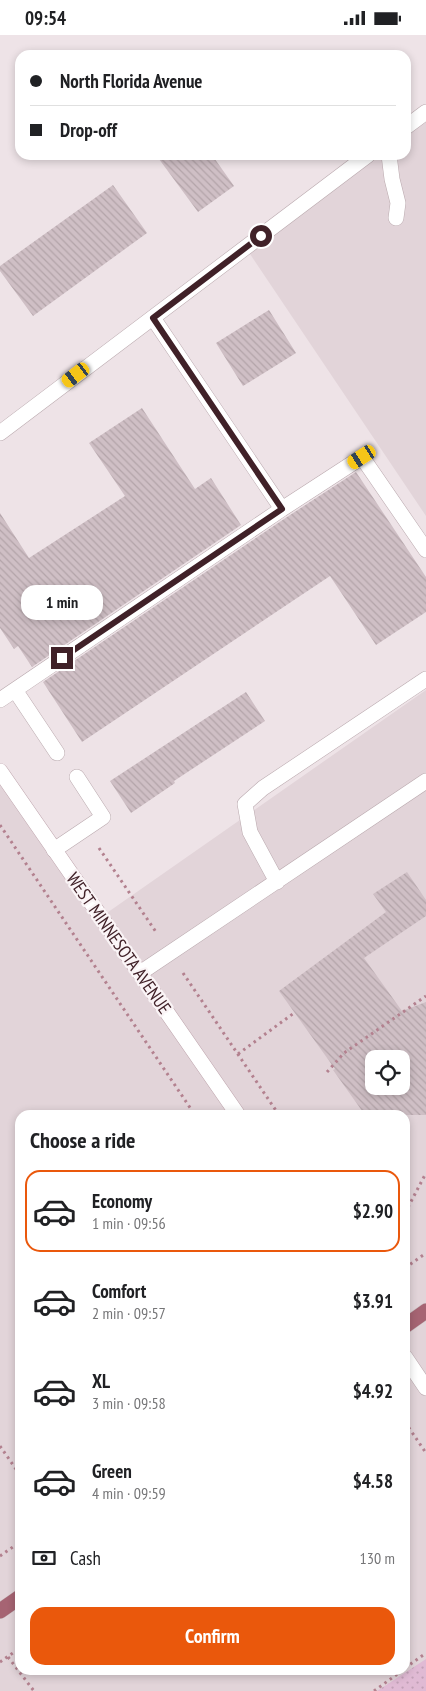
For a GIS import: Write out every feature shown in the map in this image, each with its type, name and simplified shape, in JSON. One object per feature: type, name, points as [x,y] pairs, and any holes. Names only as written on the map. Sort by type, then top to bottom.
[{"type":"main road","points":[[410,1322],[426,1311]]},
{"type":"main road","points":[[0,1611],[15,1600]]},
{"type":"street","points":[[411,123],[426,112]]},
{"type":"street","points":[[0,433],[361,160]]},
{"type":"street","points":[[390,160],[398,203],[396,218]]},
{"type":"street","points":[[153,318],[282,509]]},
{"type":"street","points":[[0,700],[362,457],[426,550]]},
{"type":"street","points":[[277,882],[250,832],[245,804],[263,788],[426,679]]},
{"type":"street","points":[[15,690],[57,753]]},
{"type":"street","name":"WEST MINNESOTA AVENUE","points":[[0,771],[235,1110]]},
{"type":"street","points":[[54,849],[103,817],[77,777]]},
{"type":"street","points":[[140,973],[426,781]]},
{"type":"street","points":[[410,1364],[426,1388]]},
{"type":"path","points":[[0,825],[191,1110]]},
{"type":"path","points":[[86,828],[276,1110]]},
{"type":"path","points":[[327,1073],[344,1053],[426,997]]},
{"type":"path","points":[[238,1054],[294,1013]]},
{"type":"path","points":[[410,1203],[426,1173]]},
{"type":"path","points":[[410,1264],[426,1253]]},
{"type":"path","points":[[410,1430],[426,1453]]},
{"type":"path","points":[[0,1446],[15,1468]]},
{"type":"path","points":[[0,1556],[15,1546]]},
{"type":"path","points":[[0,1662],[15,1652]]},
{"type":"path","points":[[410,1665],[426,1653]]},
{"type":"path","points":[[8,1657],[15,1666]]},
{"type":"path","points":[[22,1675],[34,1691]]},
{"type":"path","points":[[374,1691],[396,1675]]},
{"type":"shaded area","points":[[426,112],[426,516],[246,248],[362,160],[411,160],[411,123]]},
{"type":"shaded area","points":[[426,690],[426,1691],[0,1691],[0,771],[101,917]]},
{"type":"shaded area","points":[[426,1659],[426,1691],[377,1691],[402,1675],[410,1675],[410,1669]]},
{"type":"building","points":[[160,160],[216,160],[234,186],[198,212]]},
{"type":"building","points":[[113,185],[147,233],[33,316],[0,271],[0,266]]},
{"type":"building","points":[[269,310],[296,353],[243,386],[216,343]]},
{"type":"building","points":[[142,408],[195,489],[211,478],[241,525],[32,667],[18,646],[14,649],[0,628],[0,513],[29,558],[125,496],[89,443]]},
{"type":"building","points":[[356,472],[426,577],[426,612],[376,645],[330,576],[82,742],[43,682]]},
{"type":"building","points":[[246,692],[265,721],[174,781],[175,783],[131,813],[110,781]]},
{"type":"building","points":[[407,872],[426,900],[426,916],[364,958],[402,1011],[426,1002],[426,1115],[410,1115],[410,1110],[361,1110],[333,1070],[335,1069],[279,991],[386,912],[373,894]]},
{"type":"route","points":[[62,658],[282,509],[153,318],[261,236]]}]
